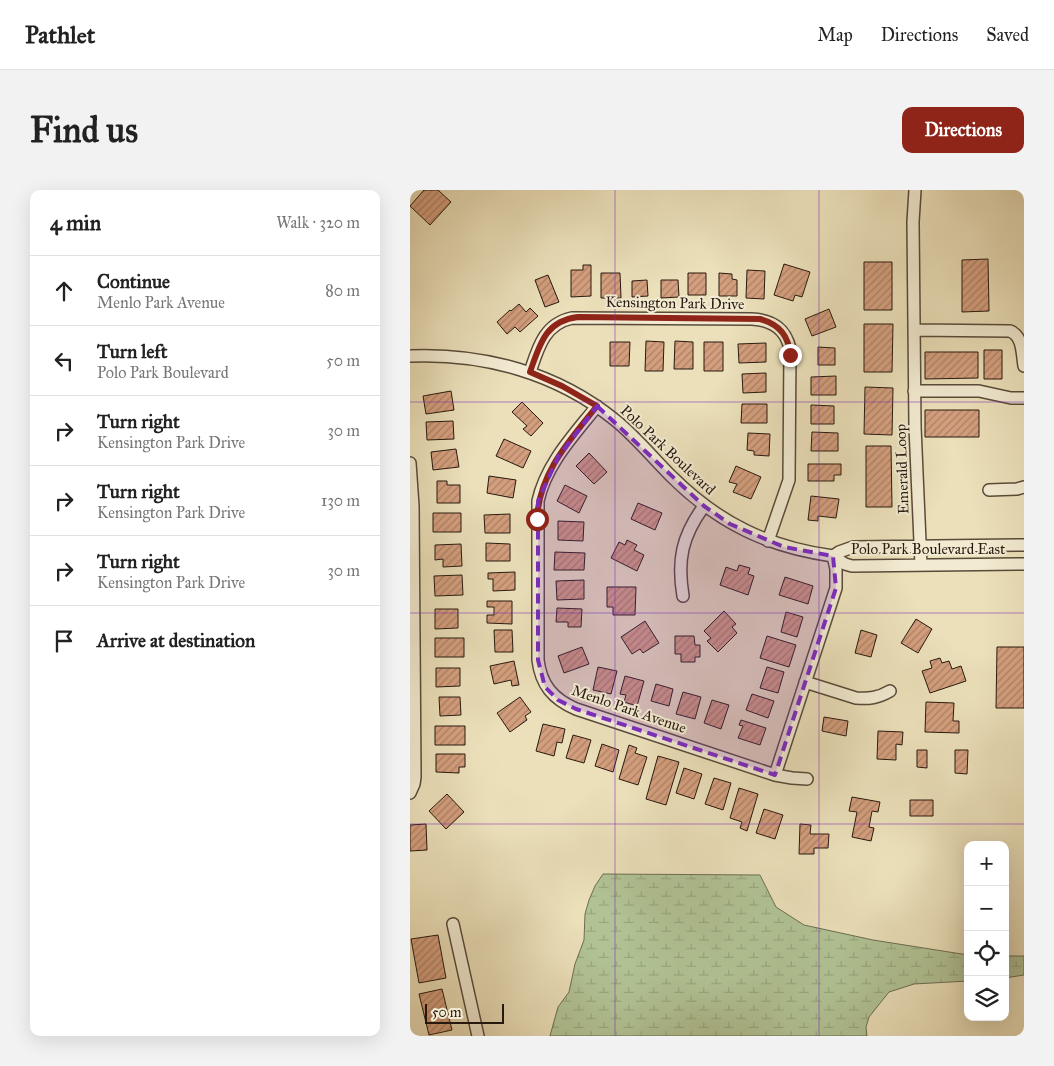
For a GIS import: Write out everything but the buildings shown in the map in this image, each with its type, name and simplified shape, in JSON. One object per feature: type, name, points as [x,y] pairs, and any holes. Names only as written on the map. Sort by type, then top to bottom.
[{"type":"street","name":"Emerald Loop","points":[[915,190],[913,222],[914,391],[920,565]]},
{"type":"street","name":"Kensington Park Drive","points":[[530,372],[544,335],[554,325],[572,318],[752,319],[768,321],[775,325],[786,336],[790,350],[790,464],[787,488],[768,541]]},
{"type":"street","points":[[914,330],[1010,331],[1015,333],[1020,340],[1024,366]]},
{"type":"street","name":"Polo Park Boulevard","points":[[410,356],[482,360],[530,372],[562,386],[597,406],[625,429],[672,478],[704,506],[730,524],[768,541],[799,551],[833,556],[853,547],[1024,545]]},
{"type":"street","points":[[914,391],[979,391],[1011,398],[1024,398]]},
{"type":"street","name":"Menlo Park Avenue","points":[[597,406],[558,457],[543,484],[538,501],[538,660],[541,678],[546,687],[558,700],[576,709],[775,775],[807,779]]},
{"type":"street","points":[[410,463],[413,506],[415,777],[410,793]]},
{"type":"street","points":[[989,490],[1024,487]]},
{"type":"street","points":[[683,596],[680,566],[683,545],[690,527],[704,506]]},
{"type":"street","points":[[1005,545],[1006,564]]},
{"type":"street","points":[[833,556],[837,582]]},
{"type":"street","name":"Polo Park Boulevard East","points":[[833,556],[852,566],[1024,564]]},
{"type":"street","points":[[775,775],[837,582],[841,575],[852,566]]},
{"type":"street","points":[[805,682],[865,699],[882,696],[890,691]]},
{"type":"street","points":[[453,924],[478,1036]]},
{"type":"highlighted area","points":[[597,406],[704,506],[730,524],[784,547],[833,556],[836,588],[775,775],[576,709],[558,700],[545,687],[538,660],[538,501],[558,457]]},
{"type":"green space","points":[[603,874],[760,875],[776,907],[804,925],[873,940],[964,954],[964,981],[914,984],[889,992],[869,1017],[866,1027],[867,1036],[550,1036],[558,1007],[569,992],[575,964],[584,940],[585,914],[595,886]]},
{"type":"green space","points":[[1009,956],[1024,956],[1024,975],[1009,977]]},
{"type":"route","points":[[537,519],[540,492],[547,476],[565,447],[597,406],[573,391],[530,372],[544,335],[554,325],[565,319],[578,317],[760,319],[768,321],[781,330],[786,336],[790,355]]}]
